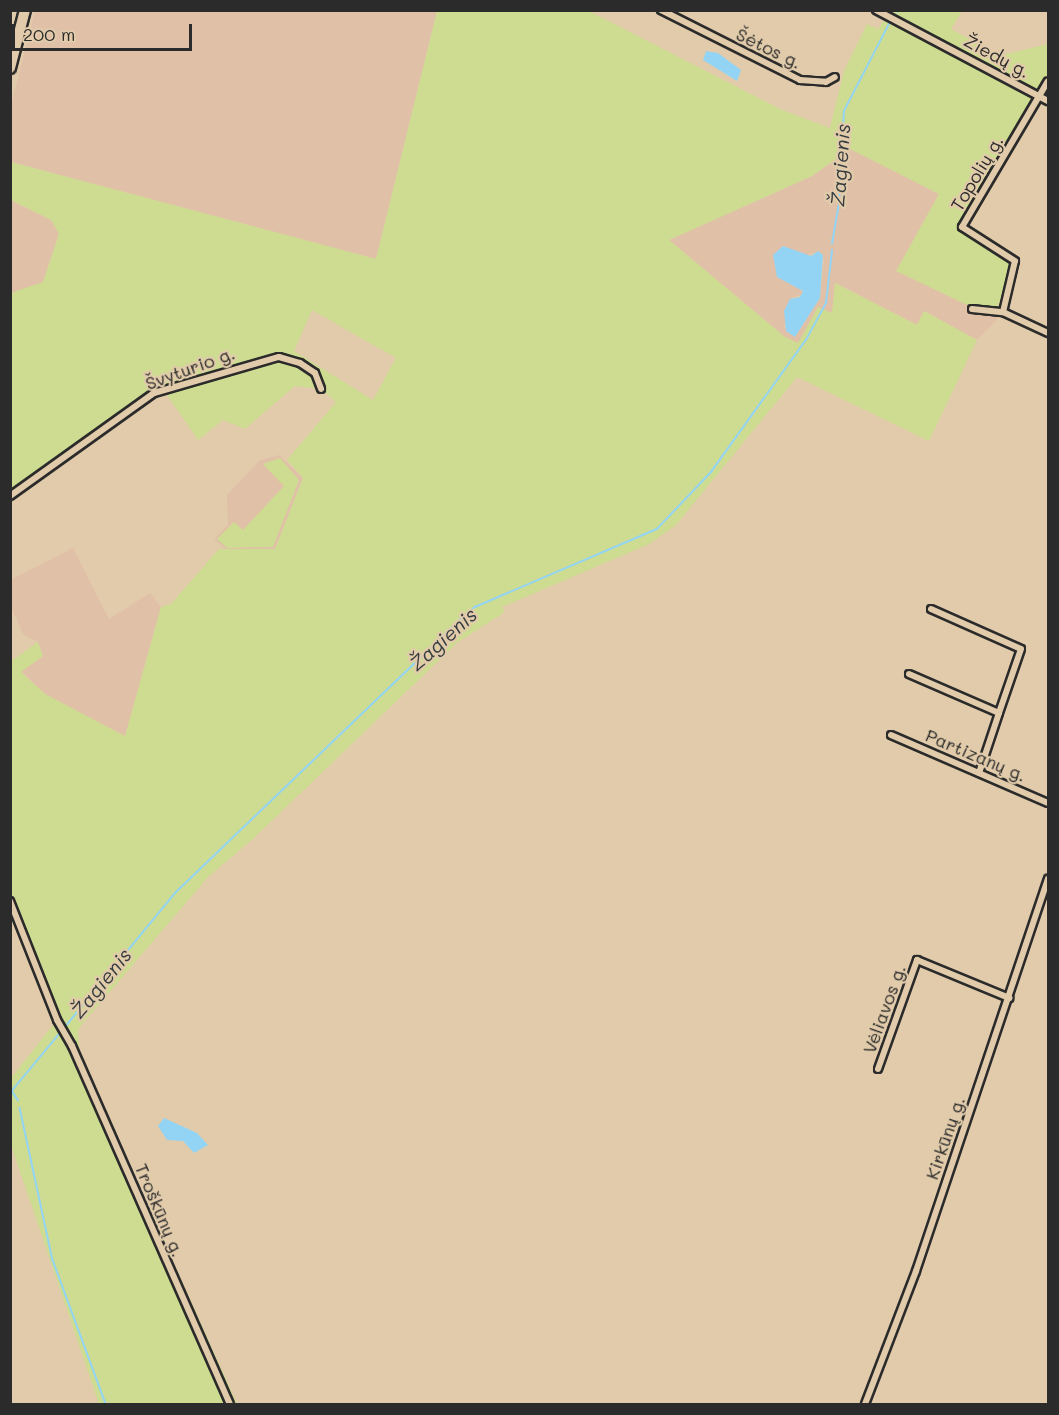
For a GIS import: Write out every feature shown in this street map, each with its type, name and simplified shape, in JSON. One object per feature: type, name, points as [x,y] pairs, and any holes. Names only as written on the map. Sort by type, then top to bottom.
[{"type":"highway","points":[[10,68],[26,10]]},
{"type":"street","name":"Šėtos g.","points":[[661,10],[791,77],[814,82],[835,77]]},
{"type":"street","name":"Žiedų g.","points":[[876,10],[1048,101]]},
{"type":"street","points":[[1040,96],[1048,81]]},
{"type":"street","name":"Topolių g.","points":[[1003,312],[1016,261],[962,227],[1040,96]]},
{"type":"street","points":[[972,309],[1003,312],[1048,332]]},
{"type":"street","name":"Švyturio g.","points":[[10,496],[154,393],[279,357],[300,363],[315,373],[321,389]]},
{"type":"street","points":[[931,609],[1021,649],[979,773]]},
{"type":"street","points":[[909,674],[999,713]]},
{"type":"street","name":"Partizanų g.","points":[[891,735],[1048,803]]},
{"type":"street","name":"Kirkūnų g.","points":[[865,1404],[916,1271],[1048,879]]},
{"type":"street","name":"Troškūnų g.","points":[[10,901],[62,1028],[230,1404]]},
{"type":"street","name":"Vėliavos g.","points":[[878,1069],[917,960],[1009,998]]},
{"type":"shaded area","points":[[35,11],[437,11],[376,259],[11,162],[11,106]]},
{"type":"shaded area","points":[[850,148],[939,194],[897,271],[975,306],[1003,313],[977,340],[924,311],[917,325],[836,283],[832,314],[818,307],[799,344],[785,337],[669,240],[812,176]],"holes":[[[816,252],[824,259],[820,298],[795,337],[784,326],[793,297],[803,294],[799,286],[807,255]]]},
{"type":"shaded area","points":[[10,200],[52,220],[59,234],[43,282],[11,293]]},
{"type":"shaded area","points":[[279,455],[303,478],[275,549],[225,549],[214,539],[228,525],[227,495],[259,461]]},
{"type":"shaded area","points":[[73,548],[109,619],[150,593],[161,607],[125,737],[45,694],[21,671],[38,642],[23,634],[11,607],[10,580]]},
{"type":"green space","points":[[437,11],[589,11],[782,110],[830,128],[844,71],[867,24],[878,29],[891,11],[962,11],[951,29],[999,56],[1048,44],[1048,78],[957,228],[1010,261],[1012,272],[996,310],[965,304],[896,271],[939,194],[850,149],[812,176],[669,240],[785,337],[798,343],[818,307],[832,313],[835,283],[917,325],[924,311],[977,340],[929,441],[797,377],[676,525],[649,544],[502,607],[505,612],[458,642],[255,837],[208,877],[83,1023],[78,1031],[80,1054],[237,1404],[99,1404],[11,1145],[11,1078],[57,1020],[11,893],[10,662],[38,642],[43,656],[21,672],[45,694],[125,736],[161,607],[171,604],[219,549],[275,549],[303,478],[287,460],[336,402],[321,389],[295,386],[245,429],[223,420],[198,440],[167,395],[160,391],[110,424],[112,417],[11,491],[11,293],[43,282],[59,234],[51,220],[11,200],[11,162],[376,259]],"holes":[[[312,310],[396,358],[373,400],[294,351]]]},
{"type":"green space","points":[[280,458],[299,480],[273,547],[227,548],[217,539],[234,522],[243,530],[284,486],[263,464]]},
{"type":"water","points":[[706,51],[718,53],[741,70],[737,81],[703,60]]},
{"type":"water","points":[[783,246],[811,256],[818,251],[823,255],[820,298],[795,337],[786,331],[784,311],[790,299],[800,297],[803,291],[777,277],[773,255]]},
{"type":"water","points":[[164,1118],[197,1133],[208,1145],[194,1153],[183,1141],[167,1140],[158,1126]]},
{"type":"waterway","name":"Žagienis","points":[[832,244],[839,203],[844,111],[889,24]]},
{"type":"waterway","name":"Žagienis","points":[[65,1027],[175,893],[463,617],[475,607],[657,529],[711,472],[806,340],[826,303],[832,250]]},
{"type":"waterway","name":"Žagienis","points":[[10,1093],[60,1033]]},
{"type":"waterway","points":[[12,1091],[18,1100]]},
{"type":"waterway","points":[[20,1108],[53,1260],[106,1404]]}]
